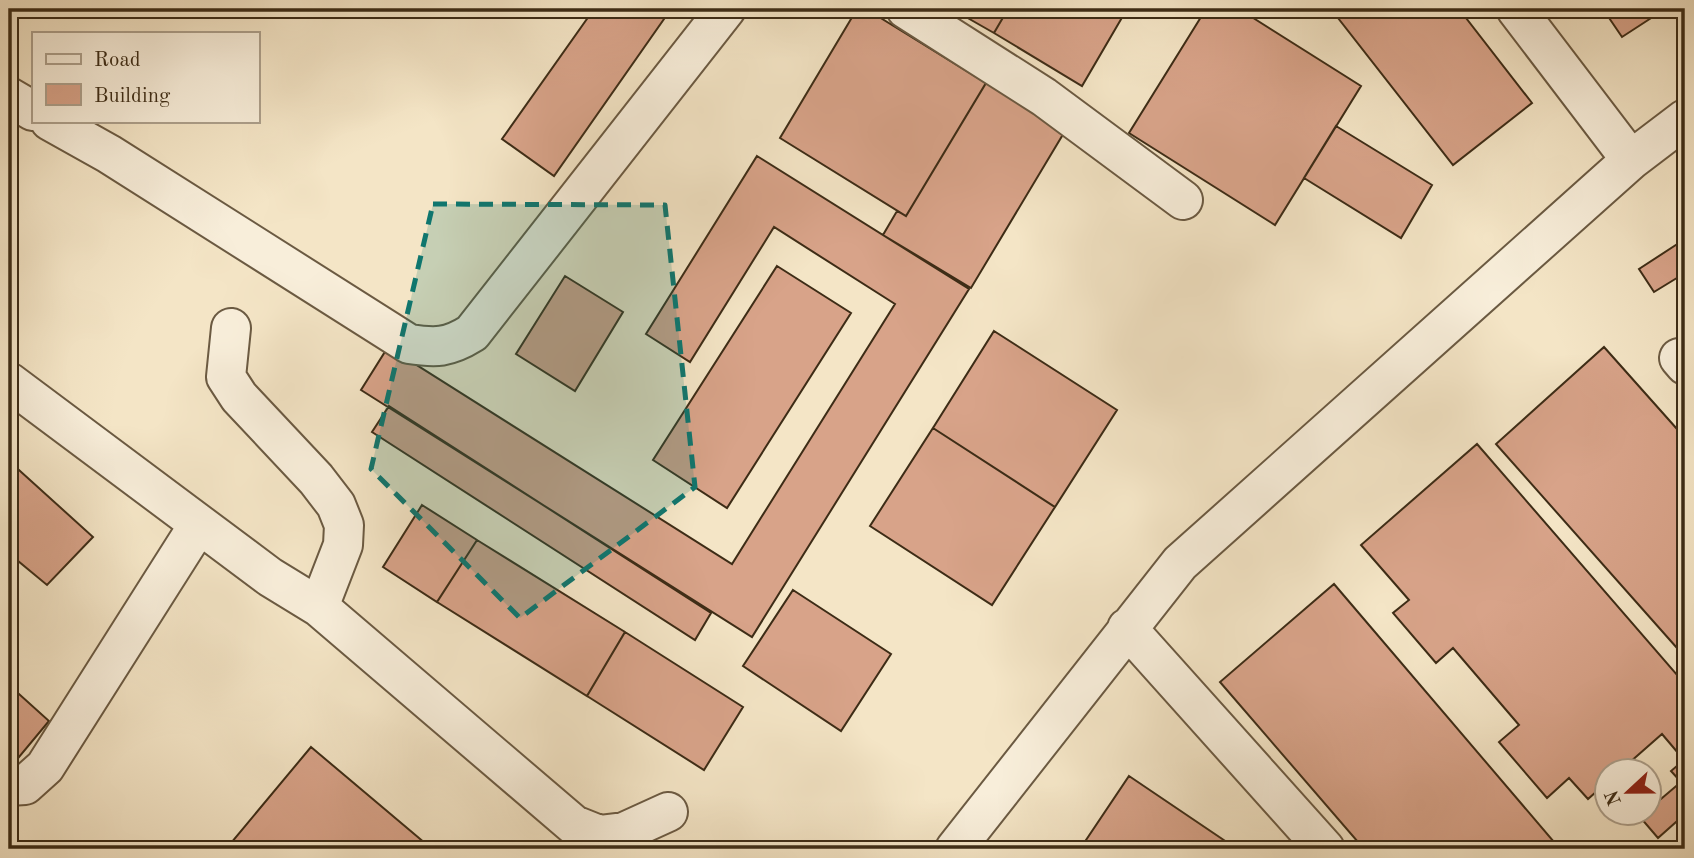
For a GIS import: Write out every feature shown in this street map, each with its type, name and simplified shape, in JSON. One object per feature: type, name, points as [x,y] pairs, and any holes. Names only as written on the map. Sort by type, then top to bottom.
[{"type":"street","points":[[52,122],[109,154],[409,344],[433,347],[455,344],[472,333],[726,9]]},
{"type":"street","points":[[906,9],[1044,97],[1183,200]]},
{"type":"street","points":[[1516,9],[1631,160]]},
{"type":"street","points":[[9,97],[32,110]]},
{"type":"street","points":[[955,849],[1180,563],[1631,160],[1685,120]]},
{"type":"street","points":[[231,328],[226,377],[239,397],[316,479],[336,505],[344,524],[343,545],[319,607]]},
{"type":"street","points":[[9,382],[270,577],[319,607],[574,825],[600,835],[624,832],[668,812]]},
{"type":"street","points":[[9,786],[25,785],[45,767],[199,524]]},
{"type":"street","points":[[1127,628],[1325,849]]},
{"type":"highlighted area","points":[[433,204],[665,205],[695,487],[520,618],[371,469]]},
{"type":"building","points":[[594,9],[671,9],[554,176],[502,139]]},
{"type":"building","points":[[857,9],[866,9],[986,83],[906,216],[780,138]]},
{"type":"building","points":[[952,9],[1008,9],[994,33]]},
{"type":"building","points":[[1008,9],[1127,9],[1082,86],[994,33]]},
{"type":"building","points":[[1206,9],[1239,9],[1361,86],[1275,225],[1129,133]]},
{"type":"building","points":[[1331,9],[1459,9],[1532,103],[1453,165]]},
{"type":"building","points":[[1603,9],[1665,9],[1622,37]]},
{"type":"building","points":[[986,83],[1065,131],[971,288],[883,235],[897,211],[906,216]]},
{"type":"building","points":[[1336,126],[1432,185],[1401,238],[1304,178]]},
{"type":"building","points":[[757,156],[969,289],[752,637],[361,390],[388,347],[732,564],[895,304],[774,227],[690,362],[646,334]]},
{"type":"building","points":[[1685,239],[1685,273],[1654,292],[1639,269]]},
{"type":"building","points":[[777,266],[851,313],[727,508],[653,460]]},
{"type":"building","points":[[565,276],[623,312],[575,391],[516,354]]},
{"type":"building","points":[[994,331],[1117,410],[1055,507],[933,428]]},
{"type":"building","points":[[1604,347],[1685,438],[1685,657],[1496,444]]},
{"type":"building","points":[[389,406],[711,613],[695,640],[372,432]]},
{"type":"building","points":[[933,428],[1055,507],[992,605],[870,526]]},
{"type":"building","points":[[1477,444],[1685,684],[1685,814],[1658,838],[1648,826],[1662,826],[1662,798],[1681,782],[1671,771],[1684,760],[1662,734],[1637,756],[1592,756],[1592,795],[1588,799],[1569,778],[1547,798],[1499,742],[1519,725],[1453,648],[1436,663],[1393,613],[1409,600],[1361,545]]},
{"type":"building","points":[[9,461],[93,537],[47,585],[18,561],[9,572]]},
{"type":"building","points":[[422,505],[477,540],[437,602],[383,567]]},
{"type":"building","points":[[477,540],[625,632],[587,696],[437,602]]},
{"type":"building","points":[[1334,584],[1560,849],[1364,849],[1220,682]]},
{"type":"building","points":[[793,590],[891,654],[841,731],[743,666]]},
{"type":"building","points":[[625,632],[743,707],[704,770],[587,696]]},
{"type":"building","points":[[9,685],[49,721],[9,769]]},
{"type":"building","points":[[311,747],[432,849],[226,849]]},
{"type":"building","points":[[1129,776],[1237,849],[1080,849]]}]
